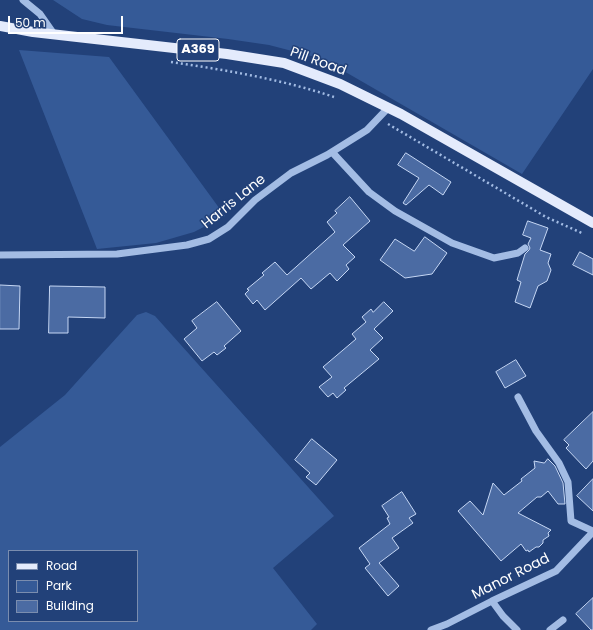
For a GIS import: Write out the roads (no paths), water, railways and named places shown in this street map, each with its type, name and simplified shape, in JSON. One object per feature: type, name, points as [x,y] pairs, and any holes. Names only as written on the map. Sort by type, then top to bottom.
[{"type":"main road","name":"Pill Road","points":[[0,26],[33,32],[227,54],[284,63],[340,84],[388,108],[548,196],[593,223]]},
{"type":"street","points":[[23,0],[40,14],[54,34]]},
{"type":"street","name":"Harris Lane","points":[[0,255],[117,254],[166,248],[209,240],[228,227],[255,200],[291,173],[332,152],[367,130],[388,108]]},
{"type":"street","points":[[332,152],[369,192],[395,210],[452,242],[494,258],[518,253],[525,248]]},
{"type":"street","points":[[518,397],[536,431],[559,463],[568,482],[571,521],[593,532]]},
{"type":"street","name":"Manor Road","points":[[431,630],[447,624],[556,571],[593,532]]},
{"type":"street","points":[[492,601],[503,616],[517,630]]},
{"type":"street","points":[[550,630],[563,620]]}]
